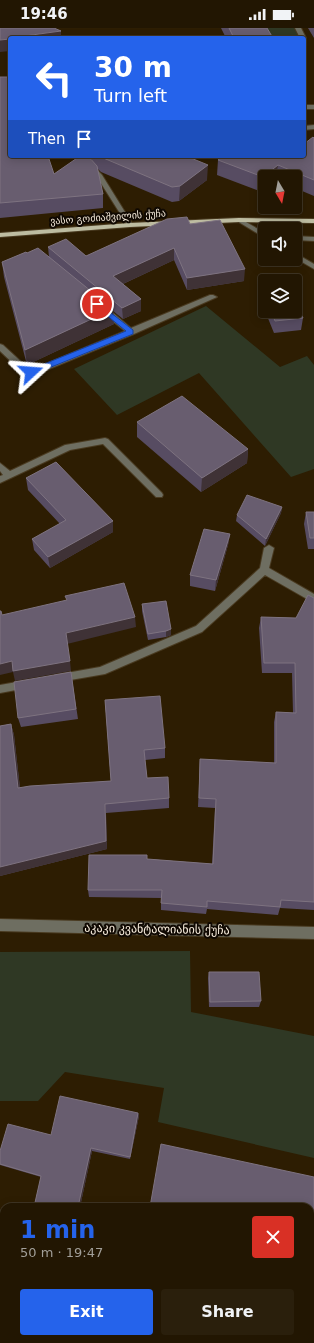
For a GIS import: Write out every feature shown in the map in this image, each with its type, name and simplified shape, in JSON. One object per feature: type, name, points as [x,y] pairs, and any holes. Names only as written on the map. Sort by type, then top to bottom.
[{"type":"main road","name":"ვასო გოძიაშვილის ქუჩა","points":[[0,235],[130,224],[239,220],[314,221]]},
{"type":"street","points":[[82,158],[100,176],[130,224]]},
{"type":"street","points":[[239,220],[258,232]]},
{"type":"street","points":[[302,238],[314,239]]},
{"type":"street","points":[[302,260],[314,268]]},
{"type":"street","points":[[0,347],[26,371],[31,372],[213,297]]},
{"type":"street","points":[[95,302],[131,332]]},
{"type":"street","points":[[0,480],[68,447],[105,441],[159,495]]},
{"type":"street","points":[[0,466],[9,475]]},
{"type":"street","points":[[0,689],[101,671],[199,630],[264,570],[269,548]]},
{"type":"street","points":[[264,570],[314,599]]},
{"type":"street","name":"აკაკი კვანტალიანის ქუჩა","points":[[0,925],[314,933]]},
{"type":"green space","points":[[267,28],[296,28],[300,36],[271,36]]},
{"type":"green space","points":[[206,306],[280,367],[307,356],[314,365],[314,469],[291,477],[199,373],[117,415],[74,369]]},
{"type":"green space","points":[[190,951],[191,1012],[314,1036],[314,1158],[158,1122],[164,1088],[65,1072],[38,1101],[0,1101],[0,952]]},
{"type":"building","points":[[0,28],[54,28],[61,31],[25,36],[8,36],[8,39],[0,40]]},
{"type":"building","points":[[229,28],[267,28],[272,36],[233,36]]},
{"type":"building","points":[[0,77],[8,77],[8,158],[49,158],[54,174],[77,158],[90,158],[97,166],[103,194],[0,203]]},
{"type":"building","points":[[313,137],[314,180],[302,175],[302,170],[290,170],[278,165],[272,170],[258,170],[258,175],[218,160],[220,158],[306,158],[306,142]]},
{"type":"building","points":[[103,158],[191,158],[208,165],[180,186],[172,187]]},
{"type":"building","points":[[187,217],[190,224],[220,220],[245,269],[187,278],[174,248],[113,276],[141,299],[122,308],[48,247],[66,239],[86,256],[167,219]]},
{"type":"building","points":[[38,248],[113,309],[25,350],[2,262]]},
{"type":"building","points":[[302,316],[303,318],[275,321],[274,318],[302,318]]},
{"type":"building","points":[[182,396],[248,449],[202,478],[137,422]]},
{"type":"building","points":[[56,462],[113,521],[48,557],[32,539],[66,520],[26,478]]},
{"type":"building","points":[[247,495],[282,507],[266,539],[237,515]]},
{"type":"building","points":[[306,512],[314,512],[314,538],[310,538]]},
{"type":"building","points":[[204,529],[230,534],[216,580],[190,575]]},
{"type":"building","points":[[124,583],[135,617],[66,633],[70,661],[13,671],[12,661],[0,664],[0,611],[2,615],[67,600],[65,596]]},
{"type":"building","points":[[308,595],[314,598],[314,902],[281,900],[280,907],[207,901],[207,907],[161,903],[162,890],[88,890],[89,855],[147,855],[147,859],[213,864],[216,799],[199,798],[200,759],[276,763],[276,712],[296,713],[295,663],[264,663],[261,617],[296,618]]},
{"type":"building","points":[[166,601],[171,629],[148,634],[142,604]]},
{"type":"building","points":[[71,672],[76,709],[18,718],[14,682]]},
{"type":"building","points":[[160,696],[165,748],[144,750],[147,778],[168,777],[169,798],[105,804],[106,841],[0,867],[0,726],[11,724],[18,788],[111,781],[105,700]]},
{"type":"building","points":[[209,972],[259,972],[261,1001],[210,1002]]},
{"type":"building","points":[[60,1096],[138,1113],[130,1157],[91,1148],[79,1203],[35,1203],[41,1176],[0,1164],[0,1151],[8,1124],[51,1135]]},
{"type":"building","points":[[161,1144],[314,1177],[314,1203],[151,1203]]},
{"type":"route","points":[[31,372],[37,371],[131,332],[97,304]]}]
